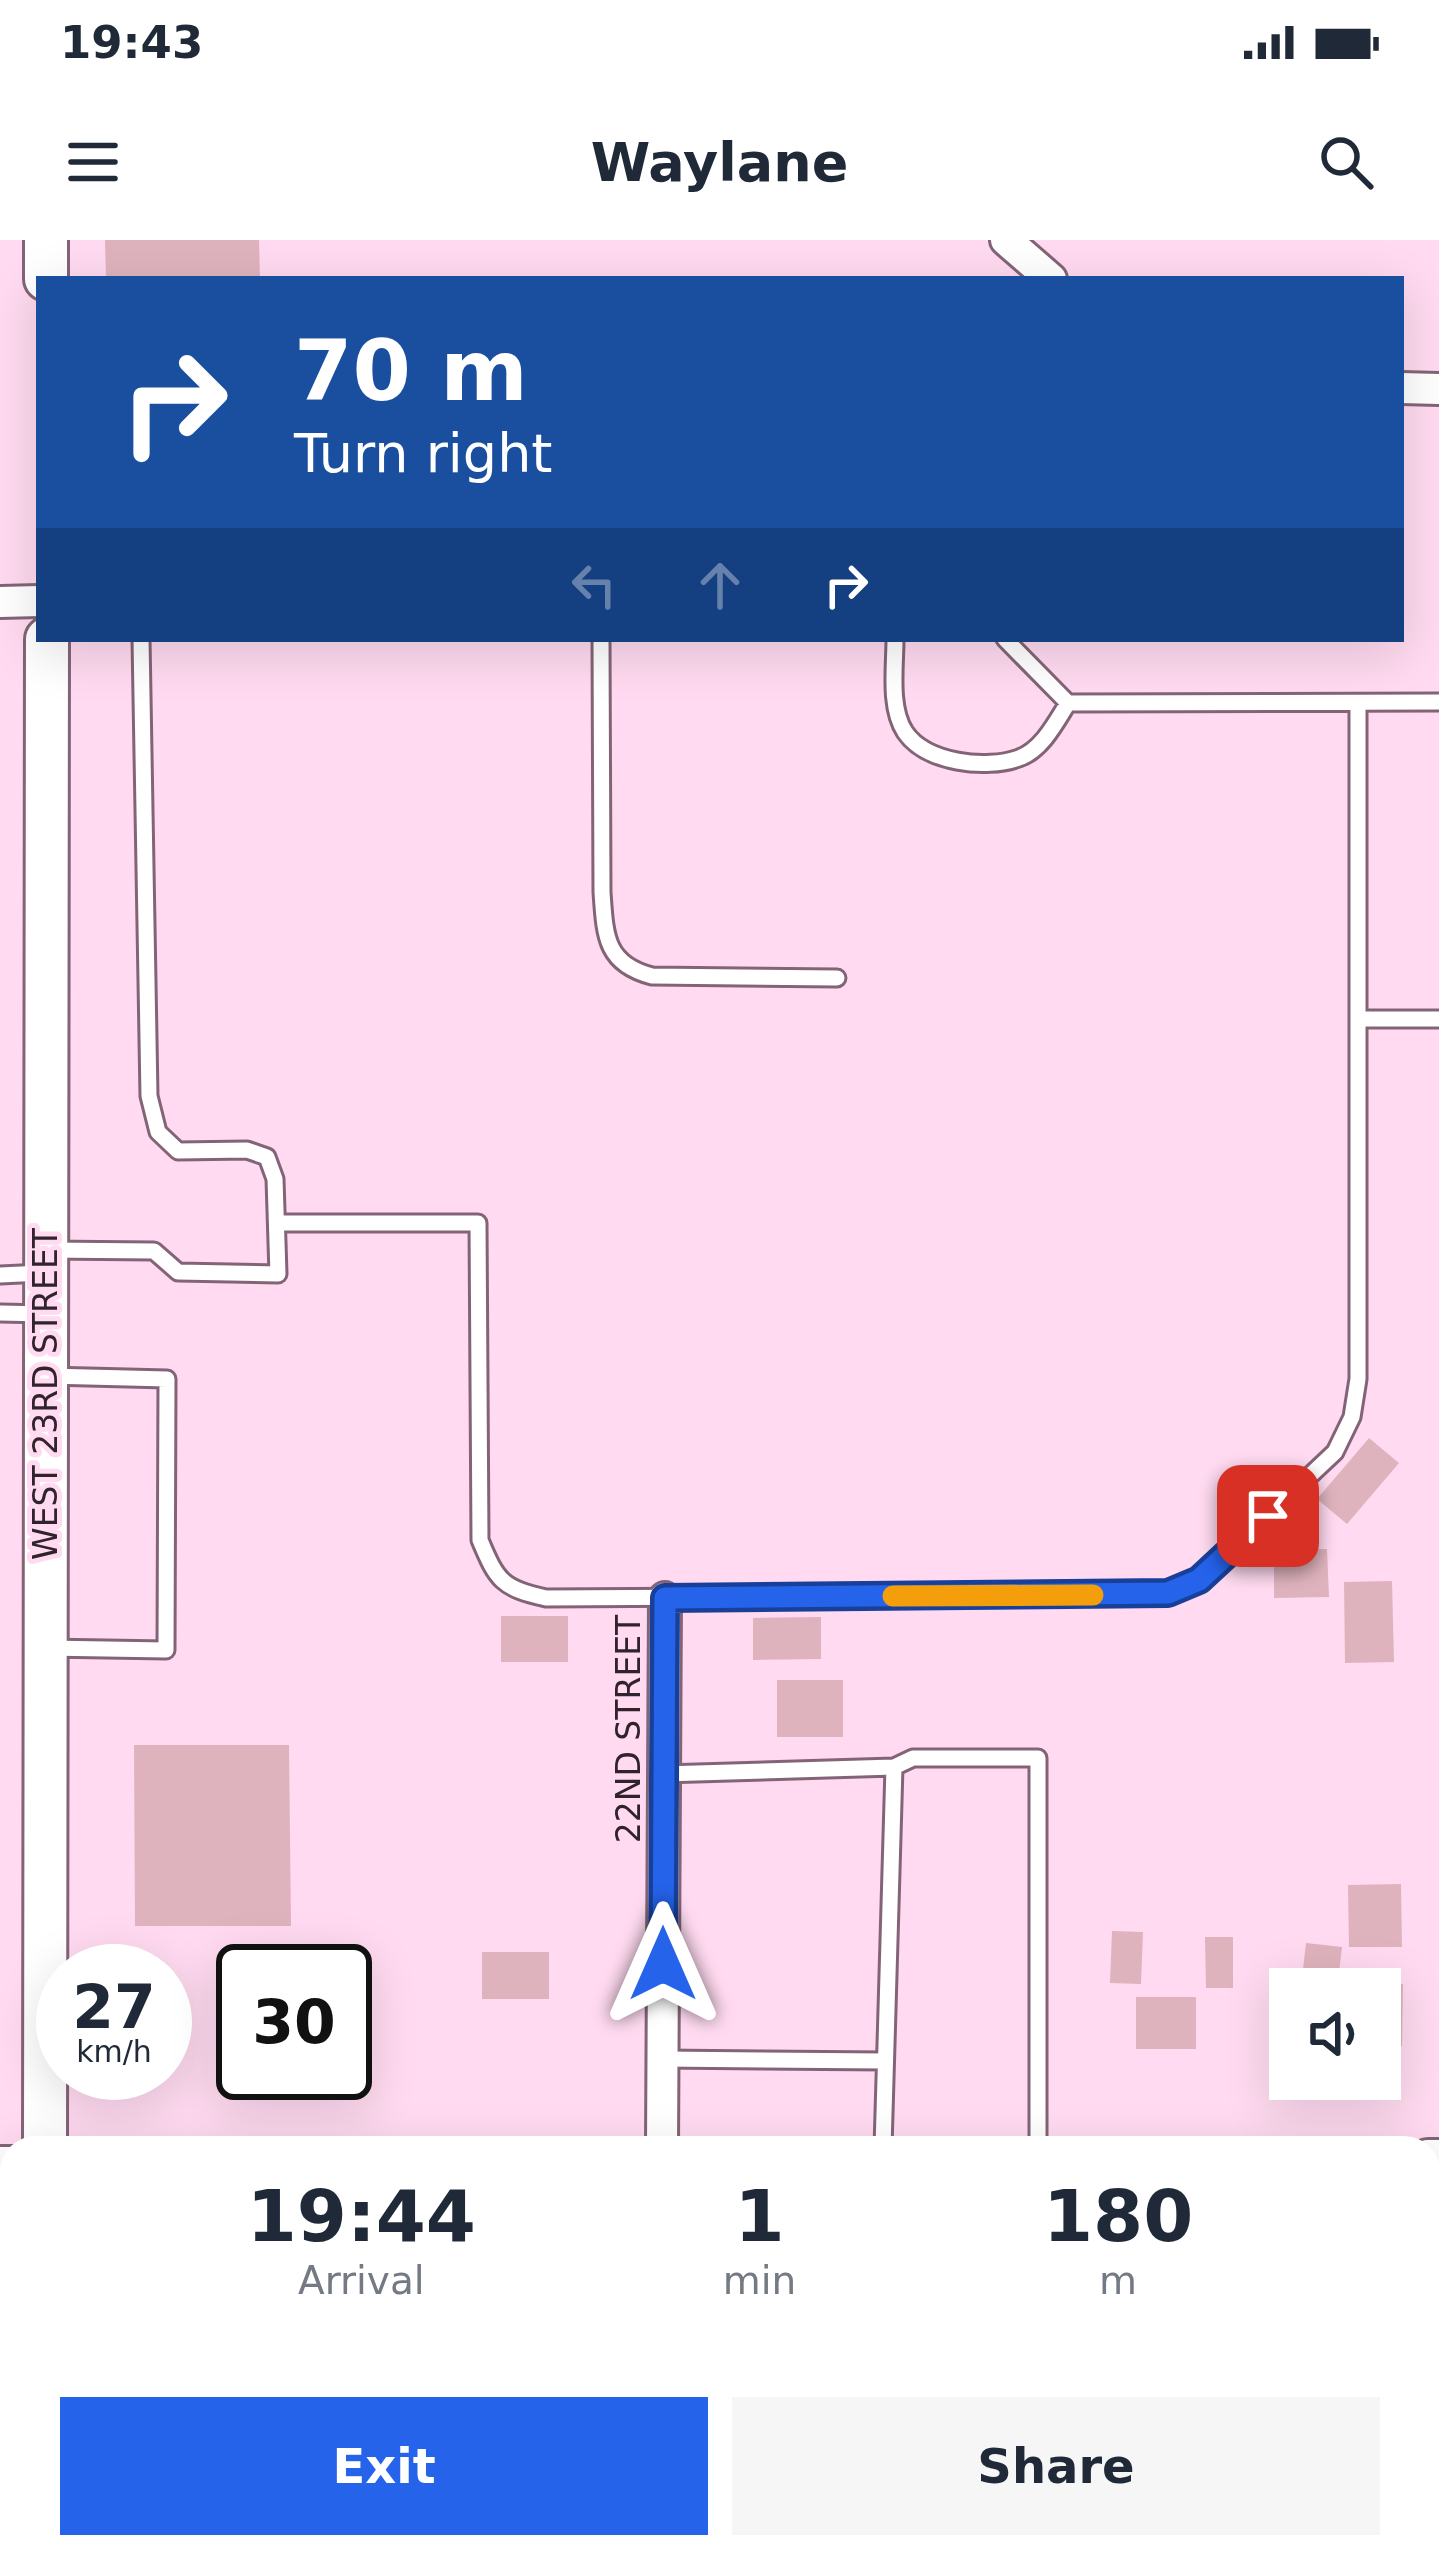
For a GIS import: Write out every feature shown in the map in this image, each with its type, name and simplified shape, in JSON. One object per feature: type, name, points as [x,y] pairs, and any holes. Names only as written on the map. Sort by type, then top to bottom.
[{"type":"main road","points":[[46,240],[46,276]]},
{"type":"main road","name":"WEST 23RD STREET","points":[[45,2136],[47,642]]},
{"type":"street","points":[[1006,240],[1048,276]]},
{"type":"street","points":[[1404,388],[1439,389]]},
{"type":"street","points":[[0,602],[36,601]]},
{"type":"street","name":"22ND STREET","points":[[662,2136],[665,1598]]},
{"type":"lane","points":[[0,1275],[45,1279],[154,1251],[178,1272],[278,1274],[274,1179],[267,1157],[248,1150],[178,1150],[158,1132],[149,1096],[141,642]]},
{"type":"lane","points":[[601,642],[602,892],[605,928],[615,957],[631,970],[652,976],[837,978]]},
{"type":"lane","points":[[895,642],[895,702],[905,733],[930,751],[960,762],[1022,758],[1044,740],[1068,703]]},
{"type":"lane","points":[[1008,642],[1068,703],[1439,702]]},
{"type":"lane","points":[[278,1223],[478,1223],[480,1540],[493,1570],[509,1590],[546,1598],[1126,1595],[1168,1593],[1199,1580],[1336,1453],[1352,1417],[1358,1378],[1358,703]]},
{"type":"lane","points":[[1358,1019],[1439,1019]]},
{"type":"lane","points":[[0,1313],[45,1279]]},
{"type":"lane","points":[[44,1648],[166,1650],[167,1378],[46,1376]]},
{"type":"lane","points":[[664,1774],[894,1767],[913,1758],[1038,1758],[1038,2136]]},
{"type":"lane","points":[[883,2136],[894,1767]]},
{"type":"lane","points":[[662,2060],[885,2061]]},
{"type":"building","points":[[105,240],[259,240],[260,276],[106,276]]},
{"type":"building","points":[[1369,1438],[1399,1463],[1347,1524],[1317,1499]]},
{"type":"building","points":[[1327,1549],[1329,1597],[1274,1598],[1274,1550]]},
{"type":"building","points":[[1392,1581],[1394,1662],[1345,1663],[1344,1582]]},
{"type":"building","points":[[501,1616],[568,1616],[568,1662],[501,1662]]},
{"type":"building","points":[[821,1617],[821,1659],[753,1660],[753,1618]]},
{"type":"building","points":[[777,1680],[843,1680],[843,1737],[777,1737]]},
{"type":"building","points":[[134,1745],[289,1745],[291,1926],[135,1926]]},
{"type":"building","points":[[1401,1884],[1402,1947],[1349,1947],[1348,1885]]},
{"type":"building","points":[[1112,1931],[1143,1932],[1141,1984],[1110,1983]]},
{"type":"building","points":[[1205,1937],[1233,1937],[1233,1988],[1206,1988]]},
{"type":"building","points":[[1306,1943],[1342,1947],[1340,1968],[1303,1968]]},
{"type":"building","points":[[482,1952],[549,1952],[549,1999],[482,1999]]},
{"type":"building","points":[[1401,1984],[1403,1984],[1401,2046]]},
{"type":"building","points":[[1136,1997],[1196,1997],[1196,2049],[1136,2049]]},
{"type":"slow traffic","points":[[893,1596],[1093,1595]]},
{"type":"route","points":[[663,1964],[665,1598],[1168,1593],[1199,1580],[1268,1516]]}]
